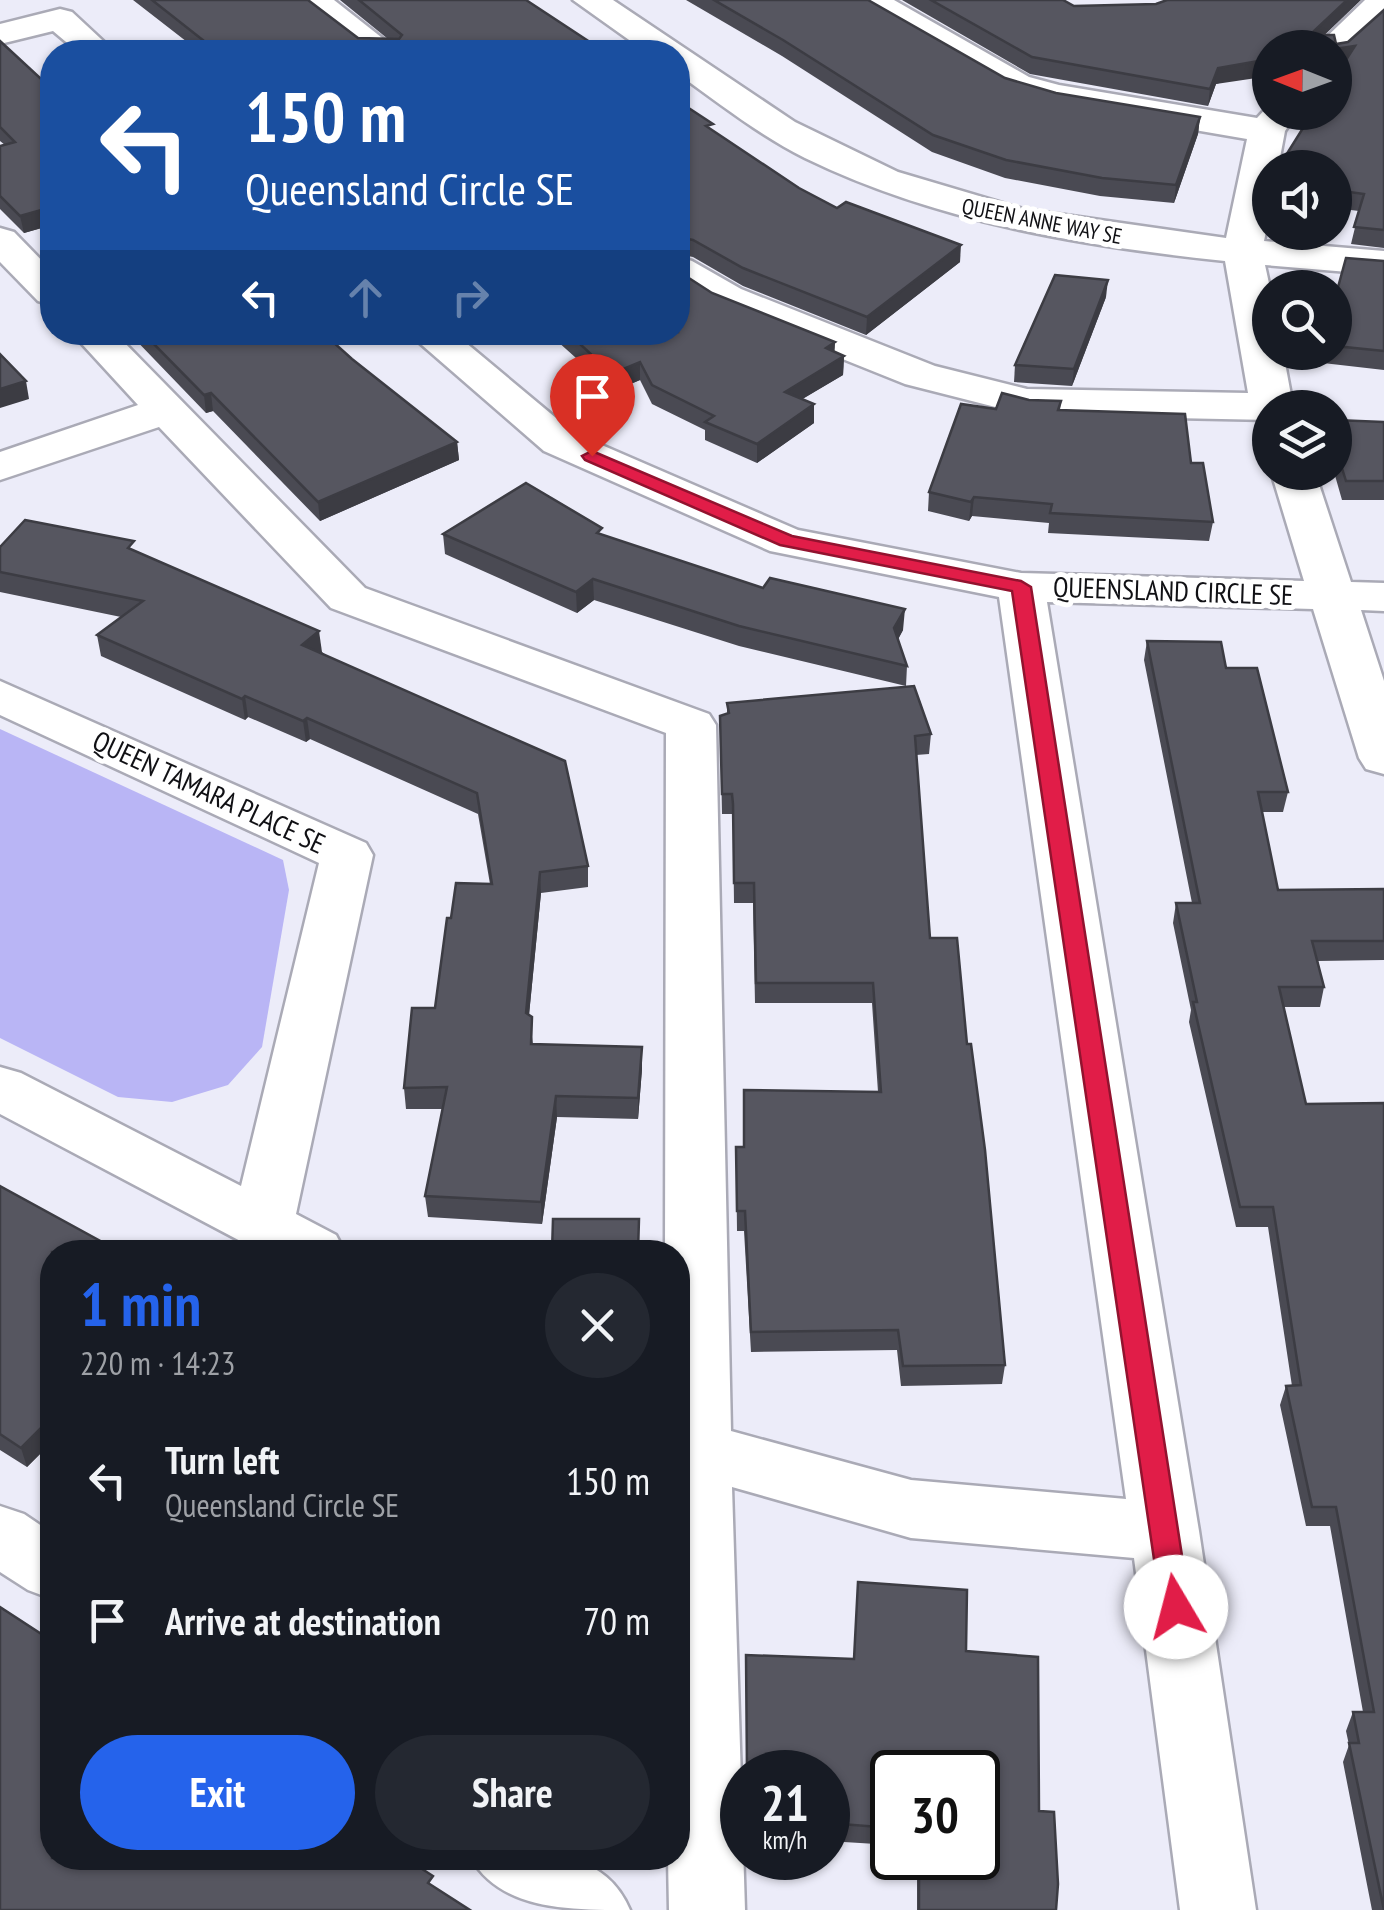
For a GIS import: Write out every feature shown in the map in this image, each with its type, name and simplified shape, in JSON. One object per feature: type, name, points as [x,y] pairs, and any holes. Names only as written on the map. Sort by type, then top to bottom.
[{"type":"street","points":[[312,0],[367,40]]},
{"type":"street","points":[[590,0],[652,40]]},
{"type":"street","points":[[870,0],[1017,84],[1055,95],[1252,119]]},
{"type":"street","points":[[1352,30],[1384,1]]},
{"type":"street","points":[[0,34],[60,19],[84,40]]},
{"type":"street","name":"QUEEN ANNE WAY SE","points":[[690,66],[817,150],[957,206],[1077,232],[1384,263]]},
{"type":"street","points":[[1269,390],[1242,250],[1271,130]]},
{"type":"street","points":[[0,240],[35,282]]},
{"type":"street","points":[[690,276],[727,298],[920,375],[1026,402],[1252,407]]},
{"type":"street","points":[[104,345],[348,598],[691,725],[689,1240]]},
{"type":"street","name":"QUEENSLAND CIRCLE SE","points":[[443,345],[559,442],[786,541],[1021,587],[1384,596]]},
{"type":"street","points":[[0,467],[166,410]]},
{"type":"street","points":[[1299,490],[1384,758]]},
{"type":"street","points":[[1021,587],[1165,1531],[1218,1910]]},
{"type":"street","name":"QUEEN TAMARA PLACE SE","points":[[0,696],[347,855],[289,1238],[0,1088]]},
{"type":"street","points":[[690,1447],[911,1510],[1165,1531]]},
{"type":"street","points":[[690,1495],[707,1910]]},
{"type":"street","points":[[0,1536],[40,1561]]},
{"type":"street","points":[[528,1870],[592,1910]]},
{"type":"shaded area","points":[[0,729],[283,860],[289,890],[262,1047],[228,1085],[172,1102],[118,1097],[0,1038]]},
{"type":"building","points":[[152,0],[308,0],[358,38],[399,39],[402,35],[359,0],[526,0],[587,40],[203,40]]},
{"type":"building","points":[[714,0],[868,0],[1005,78],[1056,93],[1200,117],[1176,185],[1102,178],[1006,160],[933,135]]},
{"type":"building","points":[[931,0],[1063,0],[1074,6],[1156,4],[1167,0],[1347,0],[1315,30],[1252,30],[1252,62],[1218,68],[1210,89],[1032,57]]},
{"type":"building","points":[[1384,10],[1384,230],[1354,227],[1364,194],[1352,192],[1352,150],[1289,150],[1302,130],[1352,130],[1352,38]]},
{"type":"building","points":[[0,41],[40,78],[40,210],[20,216],[0,196],[0,146],[15,142],[0,127]]},
{"type":"building","points":[[690,109],[713,124],[706,126],[799,188],[837,208],[846,202],[961,245],[867,317],[743,268],[693,240]]},
{"type":"building","points":[[1346,258],[1384,261],[1384,351],[1352,348],[1352,270],[1343,270]]},
{"type":"building","points":[[1055,275],[1108,280],[1074,369],[1015,365]]},
{"type":"building","points":[[690,279],[712,293],[835,342],[826,348],[844,356],[785,392],[814,404],[757,444],[705,422],[714,416],[652,385],[640,362],[621,370],[594,357],[581,345],[690,345]]},
{"type":"building","points":[[155,345],[336,345],[457,442],[318,502],[211,393],[204,395]]},
{"type":"building","points":[[0,354],[26,381],[0,389]]},
{"type":"building","points":[[1002,393],[1029,400],[1061,401],[1058,410],[1185,414],[1191,463],[1203,463],[1213,522],[1050,513],[1052,504],[974,497],[971,502],[929,492],[961,404],[996,409]]},
{"type":"building","points":[[1352,421],[1384,422],[1384,481],[1352,481]]},
{"type":"building","points":[[526,483],[602,528],[597,533],[763,588],[770,578],[905,609],[894,628],[907,666],[739,626],[593,579],[576,592],[443,534]]},
{"type":"building","points":[[25,520],[134,541],[128,548],[319,631],[302,645],[565,761],[588,866],[540,872],[526,1013],[532,1017],[531,1044],[642,1047],[638,1098],[556,1096],[541,1202],[425,1196],[447,1087],[404,1088],[412,1008],[435,1008],[447,918],[451,918],[456,883],[492,884],[477,793],[307,718],[303,721],[245,696],[242,699],[97,635],[143,601],[0,572],[0,547]]},
{"type":"building","points":[[1147,641],[1221,642],[1226,668],[1257,668],[1288,792],[1258,792],[1278,890],[1384,889],[1384,941],[1312,941],[1324,987],[1279,987],[1306,1104],[1384,1103],[1384,1910],[1349,1743],[1359,1743],[1353,1712],[1374,1712],[1336,1507],[1312,1507],[1286,1386],[1301,1385],[1273,1207],[1240,1207],[1193,1002],[1197,1002],[1176,903],[1200,903]]},
{"type":"building","points":[[914,686],[931,734],[915,736],[930,938],[957,938],[967,1044],[971,1044],[985,1150],[1005,1365],[903,1366],[898,1330],[751,1332],[745,1211],[737,1211],[736,1147],[744,1147],[744,1090],[881,1092],[873,983],[756,983],[754,883],[734,883],[733,804],[732,794],[722,794],[720,716],[729,713],[727,703]]},
{"type":"building","points":[[0,1186],[99,1240],[40,1240],[40,1429],[21,1448],[0,1434]]},
{"type":"building","points":[[553,1219],[639,1219],[638,1240],[552,1240]]},
{"type":"building","points":[[858,1582],[967,1590],[966,1651],[1038,1657],[1039,1811],[1054,1812],[1056,1910],[919,1910],[919,1880],[1000,1880],[1000,1750],[870,1750],[870,1826],[850,1825],[850,1750],[747,1750],[746,1655],[854,1659]]},
{"type":"building","points":[[0,1607],[40,1633],[40,1870],[424,1870],[433,1876],[428,1883],[470,1910],[0,1910]]},
{"type":"route","points":[[592,456],[786,541],[1021,587],[1176,1607]]}]
